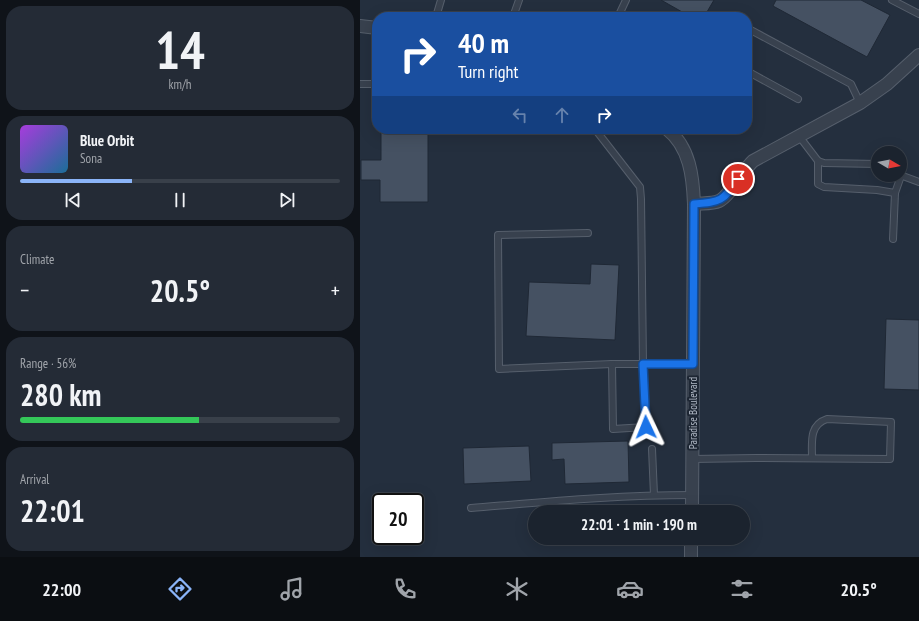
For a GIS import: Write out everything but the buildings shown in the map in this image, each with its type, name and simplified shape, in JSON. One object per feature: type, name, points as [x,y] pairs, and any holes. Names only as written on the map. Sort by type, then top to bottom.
[{"type":"street","points":[[360,26],[372,27]]},
{"type":"street","points":[[694,204],[721,200],[744,170],[753,161],[860,103],[887,84],[919,55]]},
{"type":"street","name":"Paradise Boulevard","points":[[671,134],[682,147],[689,162],[693,180],[692,505]]},
{"type":"street","points":[[691,545],[691,557]]},
{"type":"lane","points":[[437,12],[441,0]]},
{"type":"lane","points":[[515,12],[519,0]]},
{"type":"lane","points":[[620,12],[626,0]]},
{"type":"lane","points":[[892,0],[919,14]]},
{"type":"lane","points":[[752,31],[851,84],[860,103]]},
{"type":"lane","points":[[752,74],[798,99]]},
{"type":"lane","points":[[360,83],[372,84]]},
{"type":"lane","points":[[599,134],[640,188],[643,364],[646,427],[613,429],[612,364]]},
{"type":"lane","points":[[799,136],[818,161],[824,163],[871,164]]},
{"type":"lane","points":[[818,161],[818,184],[824,187],[877,190],[895,193]]},
{"type":"lane","points":[[907,177],[919,182]]},
{"type":"lane","points":[[893,239],[895,193],[899,182]]},
{"type":"lane","points":[[588,233],[498,235],[499,369],[612,364],[693,364]]},
{"type":"lane","points":[[692,459],[890,459],[891,422],[827,419],[819,421],[815,427],[812,441],[812,458]]},
{"type":"lane","points":[[652,448],[654,495]]},
{"type":"lane","points":[[471,508],[654,495],[692,494]]},
{"type":"route","points":[[646,427],[643,364],[693,364],[694,204],[721,200],[738,179]]}]
